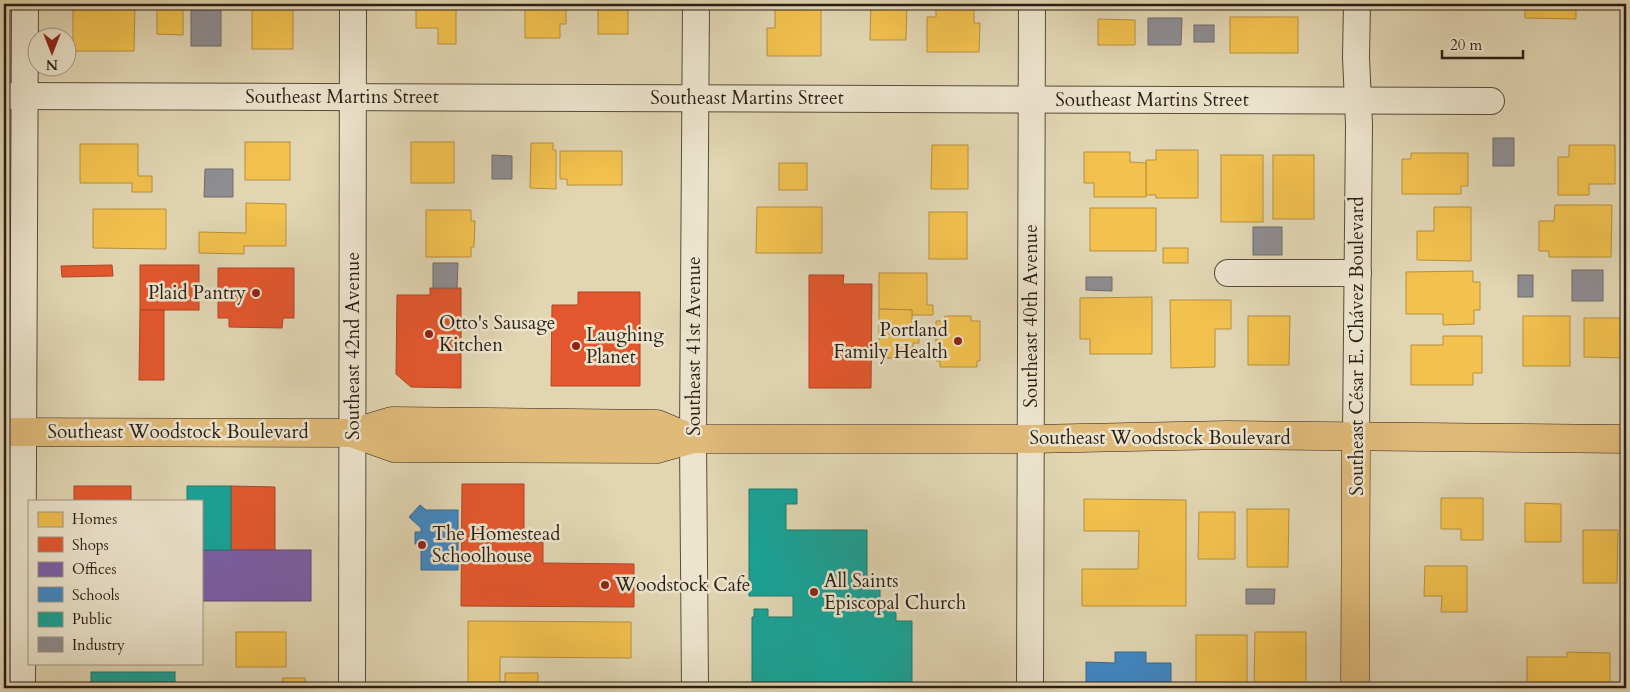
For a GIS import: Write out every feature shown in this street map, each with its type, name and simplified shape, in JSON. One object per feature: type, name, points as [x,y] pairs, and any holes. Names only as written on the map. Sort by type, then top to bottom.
[{"type":"main road","name":"Southeast Woodstock Boulevard","points":[[14,432],[352,433],[394,448],[657,449],[693,439],[1031,439],[1218,436],[1626,439]]},
{"type":"main road","name":"Southeast César E. Chávez Boulevard","points":[[1355,688],[1356,437]]},
{"type":"street","points":[[22,688],[14,432],[14,96],[25,4]]},
{"type":"street","name":"Southeast 42nd Avenue","points":[[352,688],[353,4]]},
{"type":"street","name":"Southeast 41st Avenue","points":[[695,688],[693,439],[696,4]]},
{"type":"street","name":"Southeast 40th Avenue","points":[[1030,688],[1032,4]]},
{"type":"street","name":"Southeast César E. Chávez Boulevard","points":[[1356,437],[1358,272],[1357,4]]},
{"type":"street","name":"Southeast Martins Street","points":[[14,96],[1491,101]]},
{"type":"street","points":[[1228,273],[1358,272]]},
{"type":"building: Homes","points":[[73,4],[135,4],[134,51],[78,51],[78,28],[73,28]]},
{"type":"building: Homes","points":[[157,4],[183,4],[183,35],[157,34]]},
{"type":"building: Homes","points":[[416,4],[456,4],[456,44],[438,44],[438,28],[416,28]]},
{"type":"building: Homes","points":[[525,4],[566,4],[566,24],[560,24],[560,38],[525,38]]},
{"type":"building: Homes","points":[[598,4],[628,4],[628,34],[598,34]]},
{"type":"building: Homes","points":[[775,4],[821,5],[821,56],[767,56],[767,28],[775,28]]},
{"type":"building: Homes","points":[[871,4],[907,4],[906,40],[870,40]]},
{"type":"building: Homes","points":[[1525,4],[1576,4],[1576,19],[1525,18]]},
{"type":"building: Homes","points":[[936,5],[974,5],[974,23],[980,23],[979,52],[927,52],[927,17],[936,17]]},
{"type":"building: Homes","points":[[252,7],[293,7],[293,49],[252,49]]},
{"type":"building: Homes","points":[[1230,17],[1298,17],[1298,53],[1230,53]]},
{"type":"building: Homes","points":[[1098,19],[1135,20],[1135,45],[1098,45]]},
{"type":"building: Homes","points":[[245,142],[290,142],[290,180],[245,180]]},
{"type":"building: Homes","points":[[411,142],[454,142],[454,183],[411,183]]},
{"type":"building: Homes","points":[[531,143],[553,143],[553,150],[556,150],[556,189],[530,188]]},
{"type":"building: Homes","points":[[80,144],[138,144],[138,176],[152,176],[152,192],[132,192],[132,183],[80,183]]},
{"type":"building: Homes","points":[[932,145],[968,145],[968,189],[931,189]]},
{"type":"building: Homes","points":[[1569,145],[1615,145],[1615,184],[1589,184],[1589,195],[1558,195],[1558,157],[1569,157]]},
{"type":"building: Homes","points":[[1156,150],[1198,150],[1198,198],[1156,198],[1156,195],[1146,195],[1146,160],[1156,160]]},
{"type":"building: Homes","points":[[560,151],[622,151],[622,185],[567,185],[567,179],[560,179]]},
{"type":"building: Homes","points":[[1084,152],[1130,152],[1130,162],[1146,163],[1146,197],[1094,197],[1094,183],[1084,183]]},
{"type":"building: Homes","points":[[1411,153],[1468,153],[1468,186],[1461,186],[1461,194],[1402,194],[1402,159],[1411,159]]},
{"type":"building: Homes","points":[[1221,155],[1263,155],[1263,222],[1221,222]]},
{"type":"building: Homes","points":[[1273,155],[1314,155],[1314,219],[1273,219]]},
{"type":"building: Homes","points":[[779,163],[807,163],[807,190],[779,190]]},
{"type":"building: Homes","points":[[246,203],[286,204],[286,246],[244,246],[244,254],[199,253],[199,232],[246,233]]},
{"type":"building: Homes","points":[[1555,205],[1612,205],[1611,257],[1549,257],[1549,251],[1539,251],[1539,221],[1554,221]]},
{"type":"building: Homes","points":[[757,207],[822,207],[822,253],[756,253]]},
{"type":"building: Homes","points":[[1434,207],[1471,207],[1471,261],[1417,260],[1417,231],[1434,231]]},
{"type":"building: Homes","points":[[1090,208],[1156,208],[1156,251],[1090,251]]},
{"type":"building: Homes","points":[[93,209],[166,209],[166,249],[93,248]]},
{"type":"building: Homes","points":[[426,210],[471,210],[471,221],[475,221],[474,247],[471,247],[471,257],[426,257]]},
{"type":"building: Homes","points":[[929,212],[967,212],[967,259],[929,259]]},
{"type":"building: Homes","points":[[1163,248],[1188,248],[1188,263],[1163,263]]},
{"type":"building: Homes","points":[[1473,271],[1473,282],[1480,282],[1480,310],[1474,310],[1474,324],[1443,325],[1443,314],[1406,314],[1406,272]]},
{"type":"building: Homes","points":[[879,273],[927,273],[927,305],[933,305],[933,315],[912,315],[912,310],[879,309]]},
{"type":"building: Homes","points":[[1152,297],[1152,354],[1090,354],[1090,339],[1080,339],[1080,298]]},
{"type":"building: Homes","points":[[1170,300],[1231,300],[1231,329],[1215,329],[1215,367],[1171,368]]},
{"type":"building: Homes","points":[[879,309],[912,310],[912,327],[919,327],[919,335],[879,334]]},
{"type":"building: Homes","name":"Portland Family Health","points":[[945,316],[971,316],[971,321],[980,321],[980,361],[977,361],[977,367],[940,367],[940,361],[936,361],[936,321],[944,321]]},
{"type":"building: Homes","points":[[1248,316],[1290,316],[1289,365],[1248,365]]},
{"type":"building: Homes","points":[[1523,316],[1570,316],[1570,366],[1523,366]]},
{"type":"building: Homes","points":[[1584,318],[1626,318],[1626,358],[1584,357]]},
{"type":"building: Homes","points":[[879,334],[919,335],[919,343],[913,343],[913,358],[879,358]]},
{"type":"building: Homes","points":[[1443,336],[1482,336],[1482,373],[1473,373],[1473,385],[1411,385],[1411,345],[1443,345]]},
{"type":"building: Homes","points":[[1441,498],[1483,498],[1483,540],[1461,540],[1461,529],[1441,529]]},
{"type":"building: Homes","points":[[1084,499],[1186,500],[1186,606],[1082,606],[1082,569],[1138,569],[1139,531],[1084,531]]},
{"type":"building: Homes","points":[[1525,503],[1561,504],[1561,542],[1525,542]]},
{"type":"building: Homes","points":[[1247,509],[1289,509],[1288,567],[1247,567]]},
{"type":"building: Homes","points":[[1199,512],[1235,512],[1235,559],[1198,559]]},
{"type":"building: Homes","points":[[1583,530],[1618,530],[1617,583],[1583,583]]},
{"type":"building: Homes","points":[[1425,566],[1467,566],[1467,612],[1441,612],[1442,596],[1424,596]]},
{"type":"building: Homes","points":[[468,621],[631,622],[631,658],[500,657],[500,682],[505,682],[505,673],[538,673],[538,688],[468,688]]},
{"type":"building: Homes","points":[[236,632],[286,632],[286,667],[236,667]]},
{"type":"building: Homes","points":[[1255,632],[1306,632],[1306,688],[1254,688]]},
{"type":"building: Homes","points":[[1196,635],[1247,635],[1247,688],[1196,688]]},
{"type":"building: Homes","points":[[1567,652],[1610,653],[1610,688],[1527,688],[1527,657],[1567,657]]},
{"type":"building: Homes","points":[[283,678],[305,678],[305,688],[283,688]]},
{"type":"building: Shops","points":[[112,265],[113,276],[62,277],[61,266]]},
{"type":"building: Shops","points":[[140,265],[199,265],[199,310],[140,310]]},
{"type":"building: Shops","name":"Plaid Pantry","points":[[218,268],[294,268],[294,318],[283,318],[282,328],[229,327],[229,318],[218,318]]},
{"type":"building: Shops","points":[[809,275],[844,275],[843,284],[872,284],[871,388],[809,388]]},
{"type":"building: Shops","name":"Otto's Sausage Kitchen","points":[[430,288],[461,288],[461,388],[411,387],[396,374],[397,295],[430,295]]},
{"type":"building: Shops","points":[[578,292],[640,292],[640,386],[551,386],[552,305],[578,305]]},
{"type":"building: Shops","points":[[140,310],[164,310],[164,380],[139,380]]},
{"type":"building: Shops","points":[[462,484],[524,484],[524,542],[543,542],[543,563],[634,564],[634,607],[461,606]]},
{"type":"building: Shops","points":[[74,486],[131,486],[131,500],[74,500]]},
{"type":"building: Shops","points":[[231,486],[275,487],[275,550],[231,550]]},
{"type":"building: Offices","points":[[202,550],[311,550],[311,601],[202,601]]},
{"type":"building: Schools","points":[[420,505],[426,510],[458,510],[458,570],[421,570],[421,544],[415,544],[415,532],[421,532],[421,528],[409,517]]},
{"type":"building: Schools","points":[[1115,652],[1146,652],[1146,663],[1171,663],[1171,688],[1086,688],[1086,662],[1115,663]]},
{"type":"building: Public","points":[[187,486],[231,486],[231,550],[202,550],[202,500],[187,500]]},
{"type":"building: Public","name":"All Saints Episcopal Church","points":[[749,489],[797,489],[797,504],[786,504],[786,530],[867,530],[867,587],[880,587],[880,603],[886,603],[896,613],[896,621],[912,621],[912,688],[752,688],[752,617],[754,617],[754,609],[768,609],[768,617],[793,617],[793,596],[749,596]]},
{"type":"building: Public","points":[[91,672],[175,672],[175,688],[91,688]]},
{"type":"building: Industry","points":[[191,4],[221,4],[221,46],[191,46]]},
{"type":"building: Industry","points":[[1148,18],[1182,18],[1181,45],[1148,45]]},
{"type":"building: Industry","points":[[1194,25],[1214,25],[1214,42],[1194,42]]},
{"type":"building: Industry","points":[[1493,138],[1514,138],[1514,166],[1493,166]]},
{"type":"building: Industry","points":[[492,155],[512,156],[512,179],[492,179]]},
{"type":"building: Industry","points":[[205,169],[233,169],[233,197],[204,197]]},
{"type":"building: Industry","points":[[1253,227],[1282,227],[1282,255],[1253,255]]},
{"type":"building: Industry","points":[[433,263],[458,263],[457,288],[433,288]]},
{"type":"building: Industry","points":[[1572,270],[1603,270],[1603,301],[1572,301]]},
{"type":"building: Industry","points":[[1518,275],[1533,275],[1533,297],[1518,297]]},
{"type":"building: Industry","points":[[1086,277],[1112,277],[1112,291],[1086,290]]},
{"type":"building: Industry","points":[[1246,589],[1275,589],[1274,604],[1246,604]]},
{"type":"place","name":"Plaid Pantry","points":[[256,293]]},
{"type":"place","name":"Otto's Sausage Kitchen","points":[[429,334]]},
{"type":"place","name":"Portland Family Health","points":[[958,341]]},
{"type":"place","name":"Laughing Planet","points":[[576,346]]},
{"type":"place","name":"The Homestead Schoolhouse","points":[[422,545]]},
{"type":"place","name":"Woodstock Cafe","points":[[605,585]]},
{"type":"place","name":"All Saints Episcopal Church","points":[[814,592]]}]
